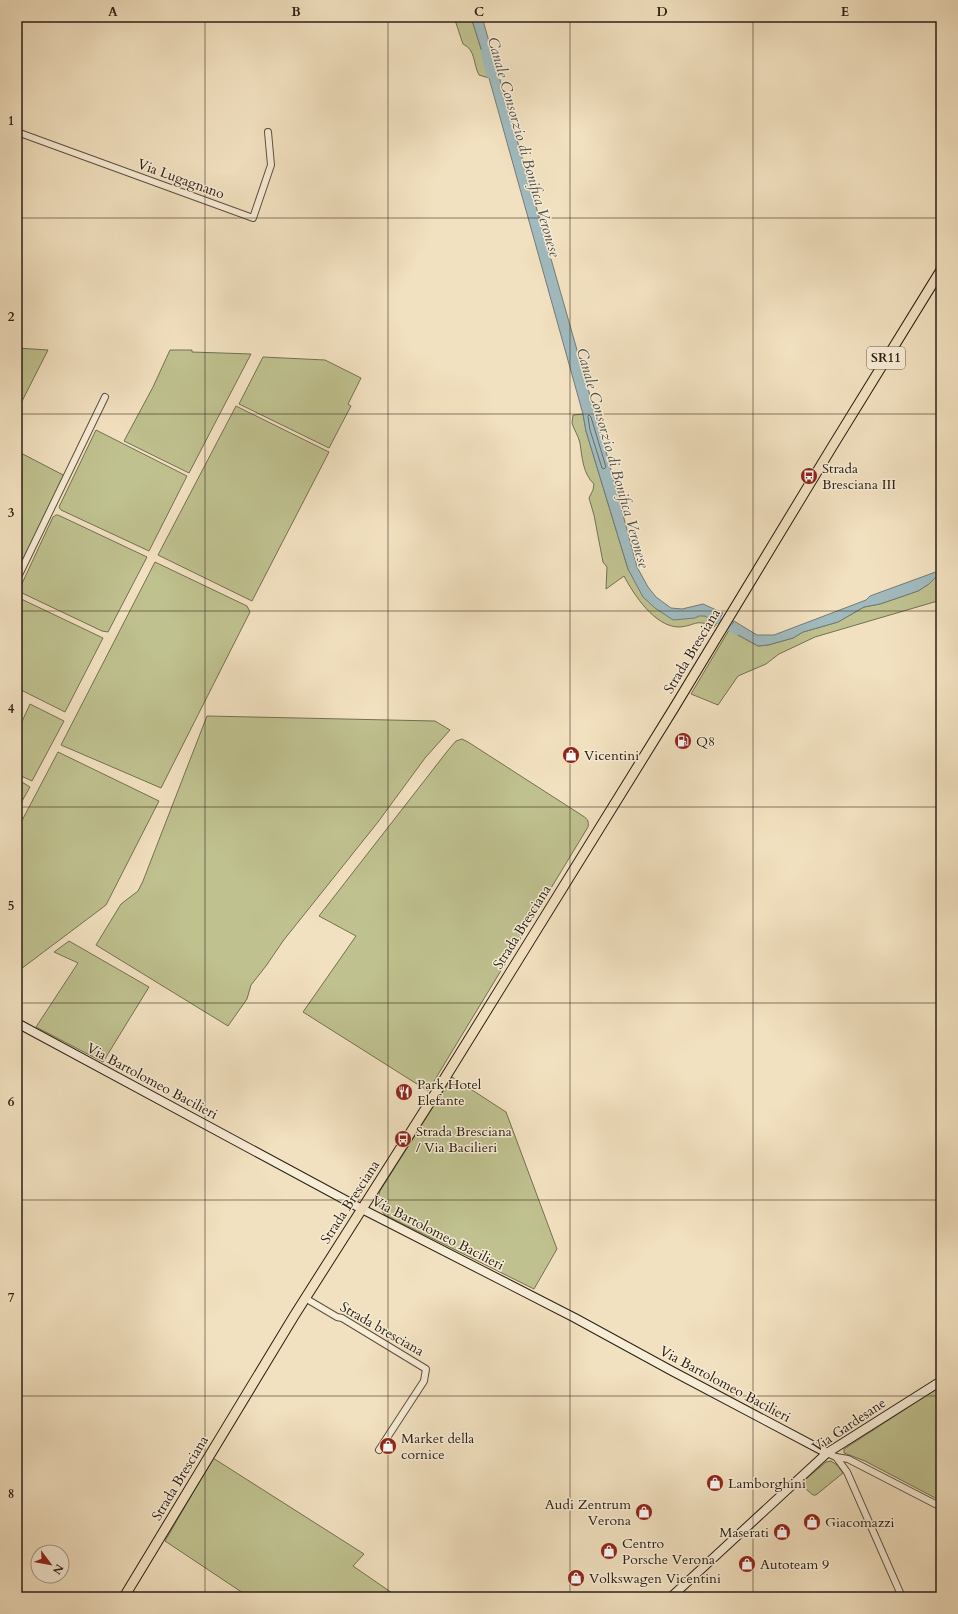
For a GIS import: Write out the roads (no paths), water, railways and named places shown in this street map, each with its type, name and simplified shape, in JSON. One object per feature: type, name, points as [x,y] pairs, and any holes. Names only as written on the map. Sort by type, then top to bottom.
[{"type":"main road","name":"Strada Bresciana","points":[[124,1597],[305,1298],[432,1099],[941,270]]},
{"type":"street","name":"Via Lugagnano","points":[[17,132],[253,218],[271,164],[268,132]]},
{"type":"street","points":[[17,579],[105,397]]},
{"type":"street","name":"Via Bartolomeo Bacilieri","points":[[17,1023],[362,1209],[575,1318],[827,1453]]},
{"type":"street","name":"Strada bresciana","points":[[305,1298],[337,1317],[342,1318],[426,1369],[424,1381],[379,1450]]},
{"type":"street","name":"Via Gardesane","points":[[671,1597],[827,1453],[941,1381]]},
{"type":"street","points":[[827,1453],[848,1459],[941,1508]]},
{"type":"street","points":[[836,1456],[846,1472],[902,1597]]},
{"type":"water","points":[[471,17],[482,17],[607,455],[637,567],[648,587],[656,597],[671,608],[682,609],[703,604],[723,613],[717,623],[705,616],[673,620],[655,608],[643,597],[628,569],[586,431],[583,414],[489,78],[487,61],[484,58]]},
{"type":"water","points":[[941,570],[941,578],[935,578],[918,591],[880,604],[864,607],[838,622],[803,632],[793,638],[768,645],[758,646],[729,630],[734,621],[757,635],[774,635],[866,600],[870,596]]},
{"type":"waterway","name":"Canale Consorzio di Bonifica Veronese","points":[[484,52],[490,75]]},
{"type":"waterway","name":"Canale Consorzio di Bonifica Veronese","points":[[710,615],[737,632]]},
{"type":"place","name":"Strada Bresciana III","points":[[809,476]]},
{"type":"place","name":"Q8","points":[[683,741]]},
{"type":"place","name":"Vicentini","points":[[571,755]]},
{"type":"place","name":"Park Hotel Elefante","points":[[404,1092]]},
{"type":"place","name":"Strada Bresciana / Via Bacilieri","points":[[403,1139]]},
{"type":"place","name":"Market della cornice","points":[[388,1446]]},
{"type":"place","name":"Lamborghini","points":[[715,1483]]},
{"type":"place","name":"Audi Zentrum Verona","points":[[644,1512]]},
{"type":"place","name":"Giacomazzi","points":[[812,1522]]},
{"type":"place","name":"Maserati","points":[[782,1532]]},
{"type":"place","name":"Centro Porsche Verona","points":[[609,1551]]},
{"type":"place","name":"Autoteam 9","points":[[747,1564]]},
{"type":"place","name":"Volkswagen Vicentini","points":[[576,1578]]}]
